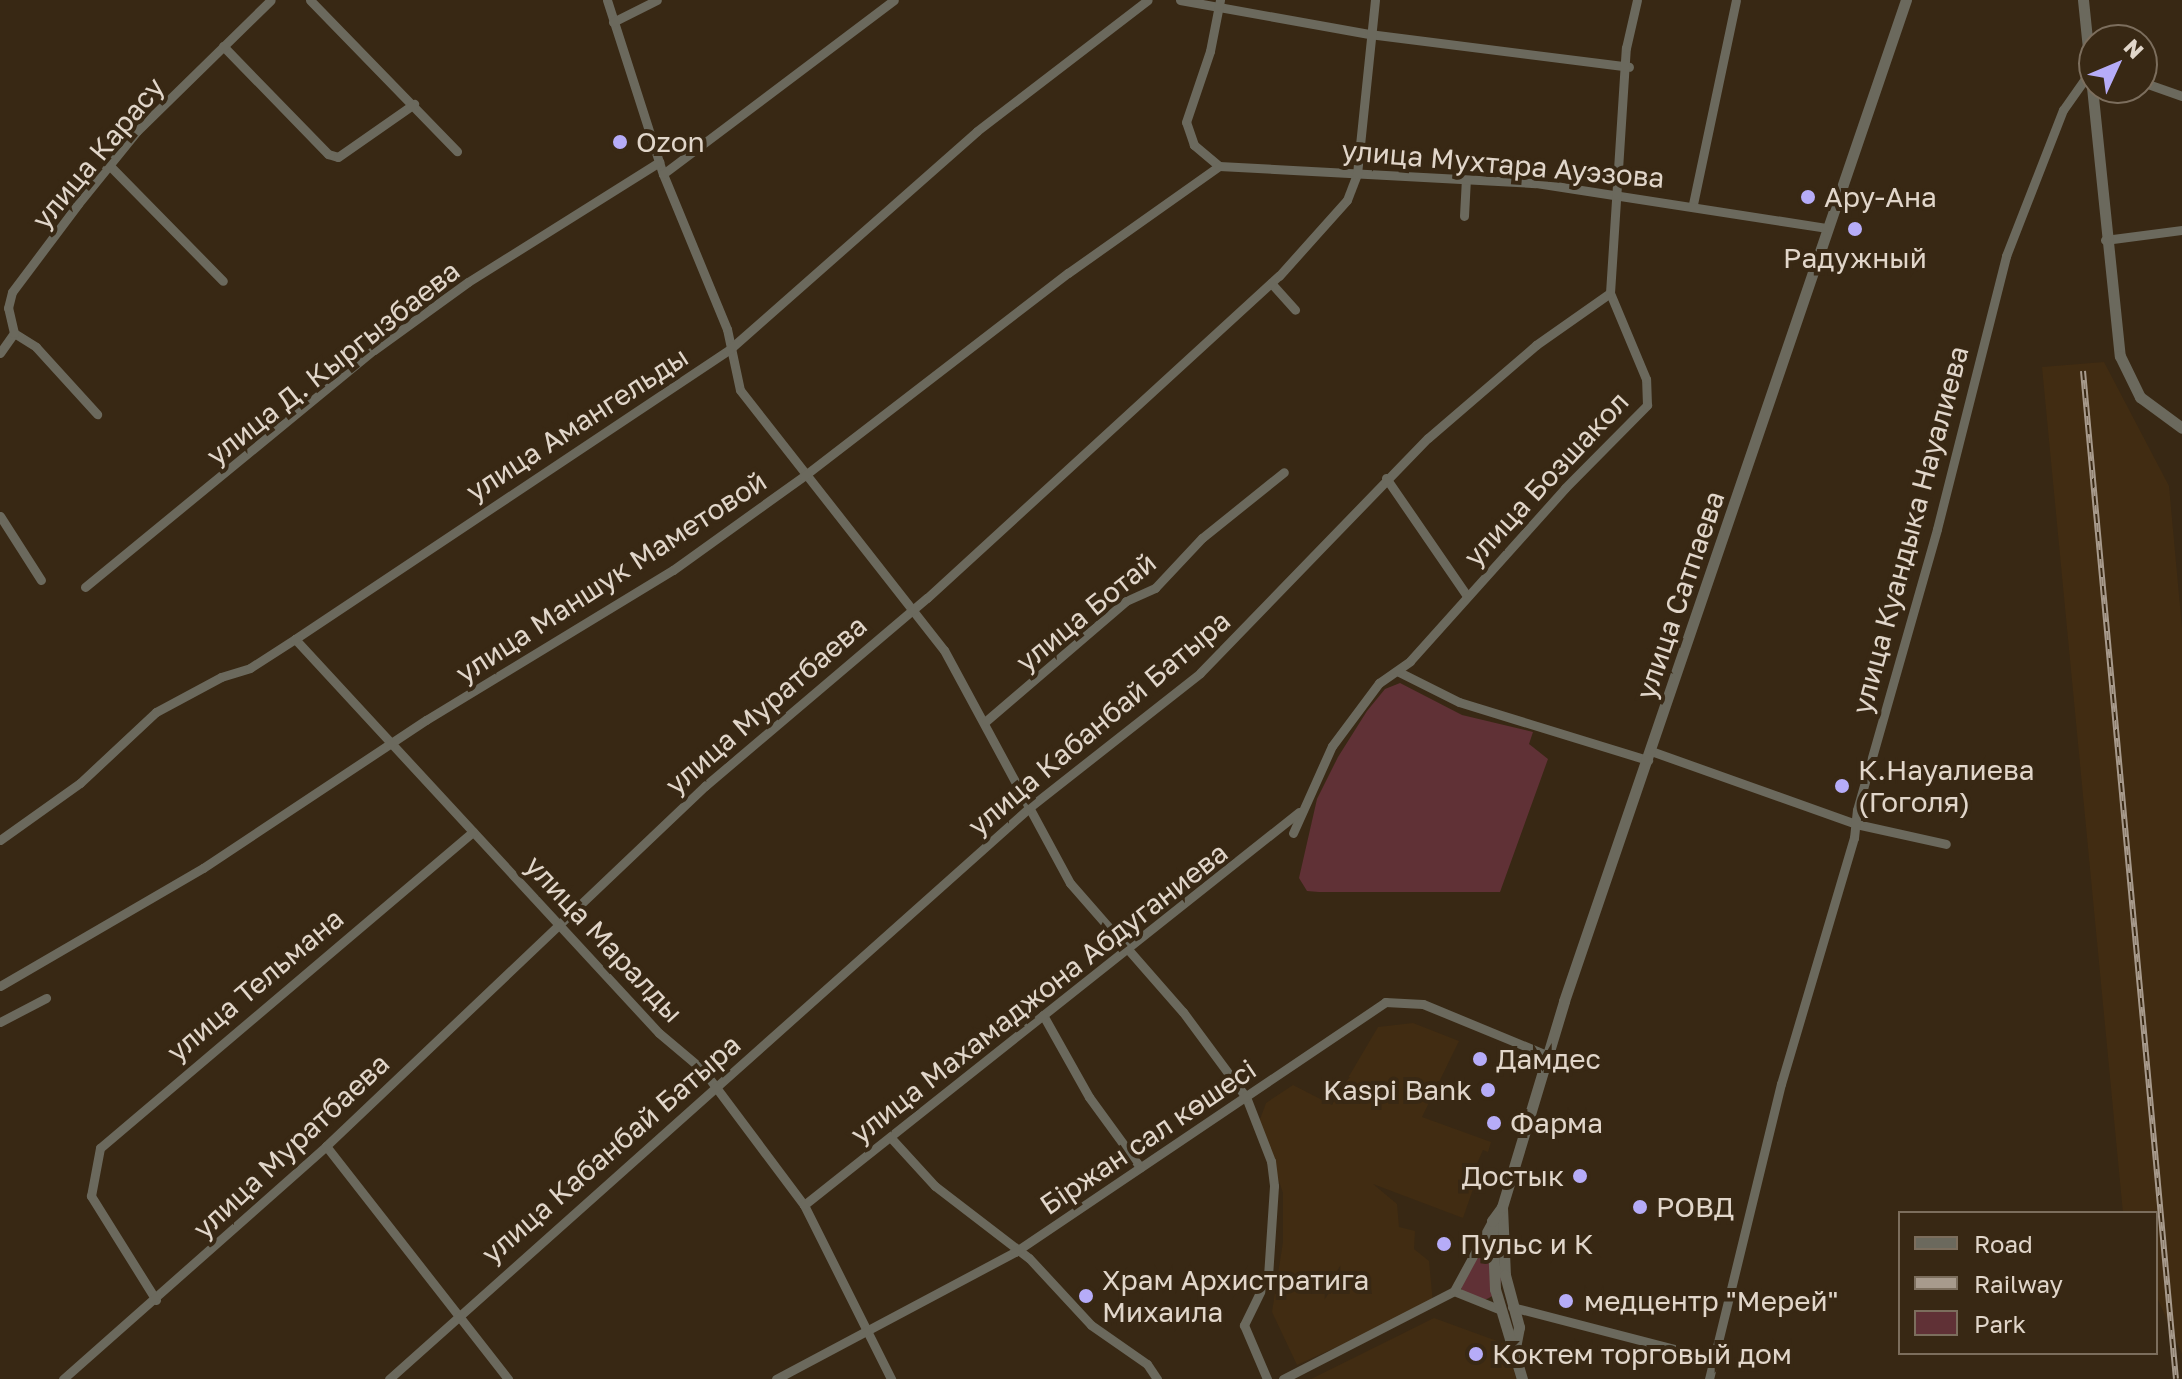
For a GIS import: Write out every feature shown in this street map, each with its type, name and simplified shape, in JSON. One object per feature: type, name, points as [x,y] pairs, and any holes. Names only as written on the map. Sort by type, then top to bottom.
[{"type":"street","name":"улица Карасу","points":[[12,292],[110,166],[223,46],[271,0]]},
{"type":"street","points":[[310,0],[457,151]]},
{"type":"street","points":[[607,0],[663,174],[730,349],[740,390],[804,476],[944,650],[986,721],[1070,883],[1228,1068],[1246,1097],[1271,1161],[1274,1186],[1268,1276],[1244,1325],[1267,1379]]},
{"type":"street","points":[[613,22],[657,0]]},
{"type":"street","points":[[663,174],[894,0]]},
{"type":"street","name":"улица Амангельды","points":[[0,840],[80,783],[156,712],[221,677],[250,668],[730,349],[977,131],[1148,0]]},
{"type":"street","points":[[1180,0],[1219,4],[1369,34],[1629,67]]},
{"type":"street","name":"улица Муратбаева","points":[[63,1379],[156,1300],[326,1146],[705,786],[910,608],[1271,283],[1347,200],[1357,174],[1369,34],[1375,0]]},
{"type":"street","points":[[1610,293],[1629,67],[1626,48],[1637,0]]},
{"type":"street","points":[[1693,204],[1736,0]]},
{"type":"street","name":"улица Сатпаева","points":[[1522,1379],[1490,1256],[1492,1221],[1502,1207],[1549,1056],[1906,0]]},
{"type":"street","points":[[2083,0],[2086,24]]},
{"type":"street","points":[[1219,4],[1210,51],[1186,122],[1194,145],[1219,166]]},
{"type":"street","points":[[223,46],[328,154],[338,157],[414,104]]},
{"type":"street","points":[[2158,88],[2182,96]]},
{"type":"street","name":"улица Куандыка Науалиева","points":[[1709,1379],[1781,1084],[1856,824],[2006,256],[2063,110],[2078,92]]},
{"type":"street","points":[[2093,104],[2105,240],[2120,356],[2130,383],[2153,410],[2182,428]]},
{"type":"street","name":"улица Д. Кыргызбаева","points":[[85,587],[374,350],[468,282],[659,162]]},
{"type":"street","points":[[110,166],[223,281]]},
{"type":"street","name":"улица Мухтара Ауэзова","points":[[1219,166],[1297,167],[1619,192],[1828,228]]},
{"type":"street","name":"улица Маншук Маметовой","points":[[0,986],[203,868],[389,744],[647,587],[804,476],[903,396],[1219,166]]},
{"type":"street","points":[[1464,216],[1466,181]]},
{"type":"street","points":[[2105,240],[2182,230]]},
{"type":"street","points":[[1271,283],[1295,310]]},
{"type":"street","points":[[0,287],[12,292],[8,308],[14,333],[36,347],[97,414]]},
{"type":"street","name":"улица Кабанбай Батыра","points":[[389,1379],[457,1313],[1030,807],[1200,673],[1386,478],[1536,345],[1610,293]]},
{"type":"street","name":"улица Бозшакол","points":[[1299,812],[1343,727],[1379,683],[1399,672],[1647,405],[1646,379],[1610,293]]},
{"type":"street","points":[[0,353],[14,333]]},
{"type":"street","name":"улица Ботай","points":[[986,721],[1126,601],[1155,588],[1202,538],[1284,472]]},
{"type":"street","points":[[1386,478],[1467,596]]},
{"type":"street","points":[[0,516],[41,580]]},
{"type":"street","name":"улица Маралды","points":[[295,639],[389,744],[562,922],[641,1014],[714,1086],[804,1205],[891,1379]]},
{"type":"street","points":[[1399,672],[1459,702],[1650,756],[1856,824],[1946,844]]},
{"type":"street","points":[[1293,833],[1299,812]]},
{"type":"street","name":"улица Махамаджона Абдуганиева","points":[[804,1205],[1299,812]]},
{"type":"street","name":"улица Тельмана","points":[[156,1300],[90,1190],[100,1148],[473,832]]},
{"type":"street","points":[[0,1022],[46,998]]},
{"type":"street","name":"Біржан сал көшесі","points":[[776,1379],[1015,1252],[1394,1000],[1423,1004],[1549,1056]]},
{"type":"street","points":[[1043,1015],[1089,1097],[1140,1167]]},
{"type":"street","points":[[891,1138],[935,1186],[965,1205],[1015,1252],[1029,1258],[1091,1325],[1147,1364],[1157,1379]]},
{"type":"street","points":[[326,1146],[508,1379]]},
{"type":"street","name":"улица Сатпаева","points":[[1502,1207],[1506,1309]]},
{"type":"street","points":[[1283,1379],[1454,1291],[1492,1221]]},
{"type":"street","points":[[1454,1291],[1506,1309],[1713,1359]]},
{"type":"shaded area","points":[[2104,362],[2169,486],[2182,628],[2182,1354],[2158,1300],[2158,1211],[2123,1211],[2042,367]]},
{"type":"shaded area","points":[[1413,1023],[1459,1041],[1422,1117],[1491,1142],[1488,1152],[1483,1150],[1476,1166],[1480,1169],[1463,1218],[1373,1184],[1397,1204],[1399,1227],[1415,1231],[1414,1249],[1429,1261],[1433,1303],[1297,1365],[1272,1312],[1283,1242],[1283,1193],[1259,1122],[1266,1103],[1293,1085],[1332,1105],[1378,1027]]},
{"type":"shaded area","points":[[1434,1318],[1508,1345],[1516,1379],[1311,1379]]},
{"type":"green space","points":[[1400,683],[1462,715],[1533,732],[1529,744],[1548,759],[1500,892],[1319,892],[1307,891],[1299,878],[1317,799],[1338,757],[1385,689]]},
{"type":"green space","points":[[1480,1258],[1495,1264],[1501,1279],[1495,1294],[1480,1300],[1465,1294],[1459,1279],[1465,1264]]},
{"type":"railway","points":[[2083,371],[2176,1379]]},
{"type":"place","name":"Ozon","points":[[620,142]]},
{"type":"place","name":"Ару-Ана","points":[[1808,197]]},
{"type":"place","name":"Радужный","points":[[1855,229]]},
{"type":"place","name":"К.Науалиева (Гоголя)","points":[[1842,786]]},
{"type":"place","name":"Дамдес","points":[[1480,1059]]},
{"type":"place","name":"Kaspi Bank","points":[[1488,1090]]},
{"type":"place","name":"Фарма","points":[[1494,1123]]},
{"type":"place","name":"Достык","points":[[1580,1176]]},
{"type":"place","name":"РОВД","points":[[1640,1207]]},
{"type":"place","name":"Пульс и К","points":[[1444,1244]]},
{"type":"place","name":"Храм Архистратига Михаила","points":[[1086,1296]]},
{"type":"place","name":"медцентр \"Мерей\"","points":[[1566,1301]]},
{"type":"place","name":"Коктем торговый дом","points":[[1476,1354]]}]
